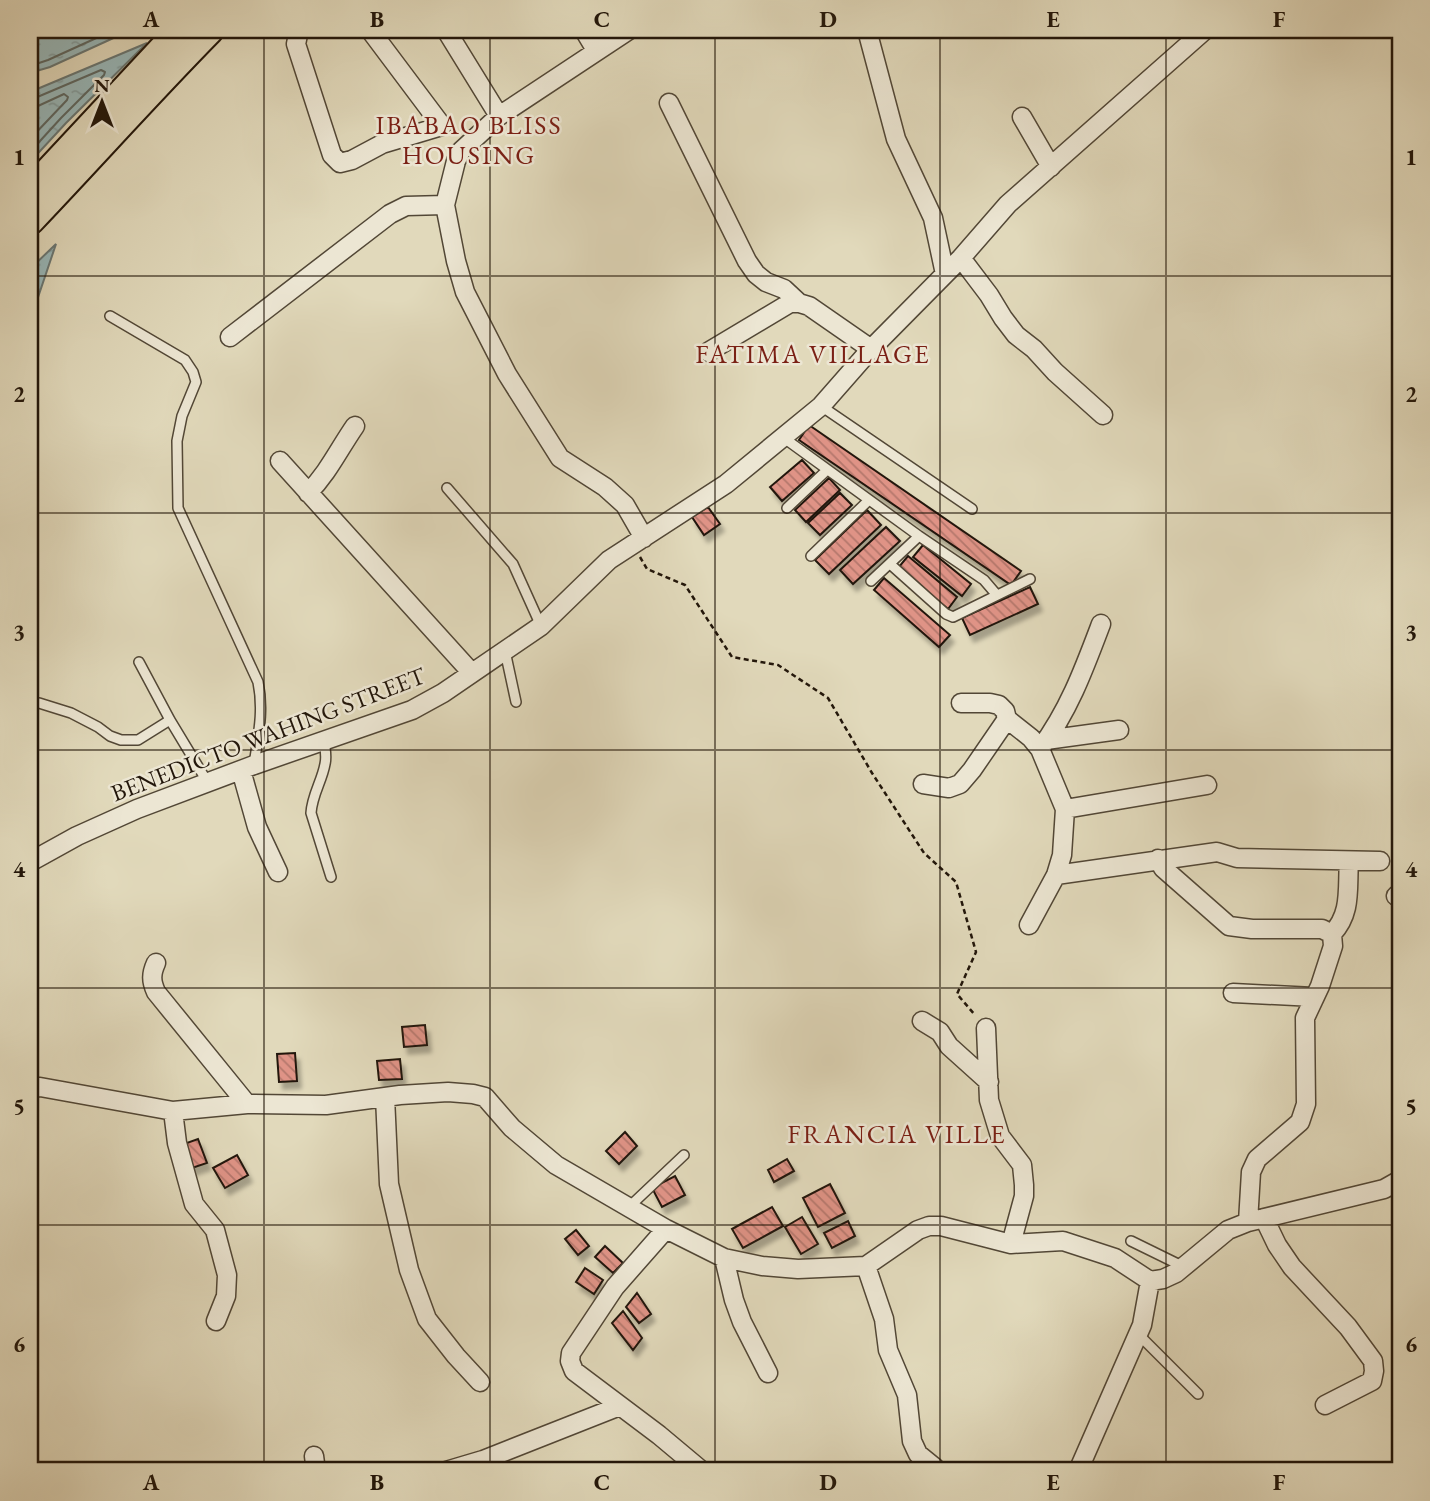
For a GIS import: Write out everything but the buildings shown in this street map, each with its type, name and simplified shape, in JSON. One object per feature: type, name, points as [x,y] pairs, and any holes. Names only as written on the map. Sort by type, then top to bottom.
[{"type":"main road","points":[[30,192],[181,30]]},
{"type":"main road","points":[[30,220],[209,30]]},
{"type":"street","points":[[299,30],[296,44],[332,155],[340,163],[352,160],[382,144],[442,126]]},
{"type":"street","points":[[370,30],[461,151]]},
{"type":"street","points":[[446,30],[499,116]]},
{"type":"street","points":[[584,30],[596,50]]},
{"type":"street","points":[[629,30],[499,116],[461,151],[445,205],[465,292],[507,374],[560,458],[605,487],[625,505],[638,542]]},
{"type":"street","points":[[867,30],[896,139],[933,218],[945,274]]},
{"type":"street","name":"BENEDICTO WAHING STREET","points":[[30,862],[77,836],[137,809],[412,710],[443,693],[541,626],[609,560],[726,484],[821,406],[871,349],[961,258],[1009,204],[1205,30]]},
{"type":"street","points":[[669,103],[747,261],[756,274],[766,282],[784,289],[799,303]]},
{"type":"street","points":[[1022,117],[1051,167]]},
{"type":"street","points":[[230,337],[390,214],[406,206],[445,205]]},
{"type":"street","points":[[961,258],[1016,335],[1103,415]]},
{"type":"street","points":[[708,352],[790,303],[809,306],[871,349]]},
{"type":"street","points":[[308,493],[329,469],[355,426]]},
{"type":"street","points":[[280,461],[471,672]]},
{"type":"street","points":[[1043,744],[1079,685],[1101,624]]},
{"type":"street","points":[[961,703],[999,705],[1005,711],[1007,719],[1043,744],[1119,730]]},
{"type":"street","points":[[923,784],[949,788],[960,784],[1007,719]]},
{"type":"street","points":[[1029,925],[1056,875],[1062,855],[1065,809],[1043,744]]},
{"type":"street","points":[[248,768],[257,827],[278,873]]},
{"type":"street","points":[[1065,809],[1207,785]]},
{"type":"street","points":[[1056,875],[1217,852],[1237,858],[1380,860]]},
{"type":"street","points":[[1158,859],[1163,868],[1229,926],[1252,929],[1322,929],[1332,934]]},
{"type":"street","points":[[1325,1405],[1371,1381],[1373,1362],[1335,1312],[1292,1267],[1278,1245],[1256,1220],[1251,1172],[1257,1159],[1300,1122],[1304,1113],[1305,1018],[1329,958],[1332,934],[1340,925],[1346,911],[1349,861]]},
{"type":"street","points":[[156,963],[152,982],[156,992],[247,1104]]},
{"type":"street","points":[[1233,993],[1314,997]]},
{"type":"street","points":[[922,1021],[940,1032],[949,1046],[989,1082]]},
{"type":"street","points":[[986,1027],[989,1100],[1000,1136],[1021,1165],[1024,1185],[1024,1196],[1011,1244]]},
{"type":"street","points":[[30,1088],[40,1087],[173,1111],[247,1104],[326,1105],[448,1092],[473,1094],[485,1097],[512,1128],[556,1165],[666,1229],[724,1258],[762,1266],[798,1269],[866,1266],[918,1230],[941,1226],[1011,1244],[1063,1241],[1115,1258],[1150,1281],[1176,1273],[1228,1230],[1256,1220],[1384,1189],[1400,1180]]},
{"type":"street","points":[[385,1097],[389,1184],[409,1270],[427,1319],[480,1382]]},
{"type":"street","points":[[173,1111],[177,1143],[194,1204],[215,1230],[228,1275],[226,1296],[216,1321]]},
{"type":"street","points":[[666,1229],[615,1287],[571,1353],[570,1361],[574,1371],[702,1471]]},
{"type":"street","points":[[724,1258],[742,1322],[768,1373]]},
{"type":"street","points":[[866,1266],[884,1319],[888,1350],[906,1395],[912,1441],[918,1454],[937,1471]]},
{"type":"street","points":[[1078,1471],[1142,1325],[1150,1281]]},
{"type":"street","points":[[446,1471],[484,1460],[620,1406]]},
{"type":"lane","points":[[110,316],[185,360],[193,372],[196,382],[182,416],[177,441],[178,508],[258,682],[262,700],[261,715],[248,768]]},
{"type":"lane","points":[[821,406],[972,509]]},
{"type":"lane","points":[[784,438],[984,580],[996,594]]},
{"type":"lane","points":[[787,508],[827,470]]},
{"type":"lane","points":[[447,488],[513,565],[541,626]]},
{"type":"lane","points":[[811,556],[869,500]]},
{"type":"lane","points":[[871,581],[919,536]]},
{"type":"lane","points":[[890,565],[946,614],[953,617],[1030,579]]},
{"type":"lane","points":[[505,651],[516,702]]},
{"type":"lane","points":[[139,662],[208,783]]},
{"type":"lane","points":[[30,703],[39,703],[71,713],[121,740],[138,740],[170,720]]},
{"type":"lane","points":[[324,741],[325,766],[312,802],[311,813],[331,877]]},
{"type":"lane","points":[[629,1207],[684,1155]]},
{"type":"lane","points":[[1131,1241],[1184,1267]]},
{"type":"lane","points":[[1138,1334],[1198,1394]]},
{"type":"path","points":[[638,542],[647,569],[685,585],[732,657],[778,665],[828,698],[923,853],[956,882],[976,953],[957,994],[986,1027]]},
{"type":"water","points":[[30,30],[131,30],[50,67],[30,73]]},
{"type":"water","points":[[147,43],[66,123],[30,162],[30,92]]},
{"type":"water","points":[[56,244],[30,321],[30,269]]},
{"type":"district","name":"IBABAO BLISS HOUSING","points":[[469,140]]},
{"type":"district","name":"FATIMA VILLAGE","points":[[813,354]]},
{"type":"district","name":"FRANCIA VILLE","points":[[897,1134]]}]
